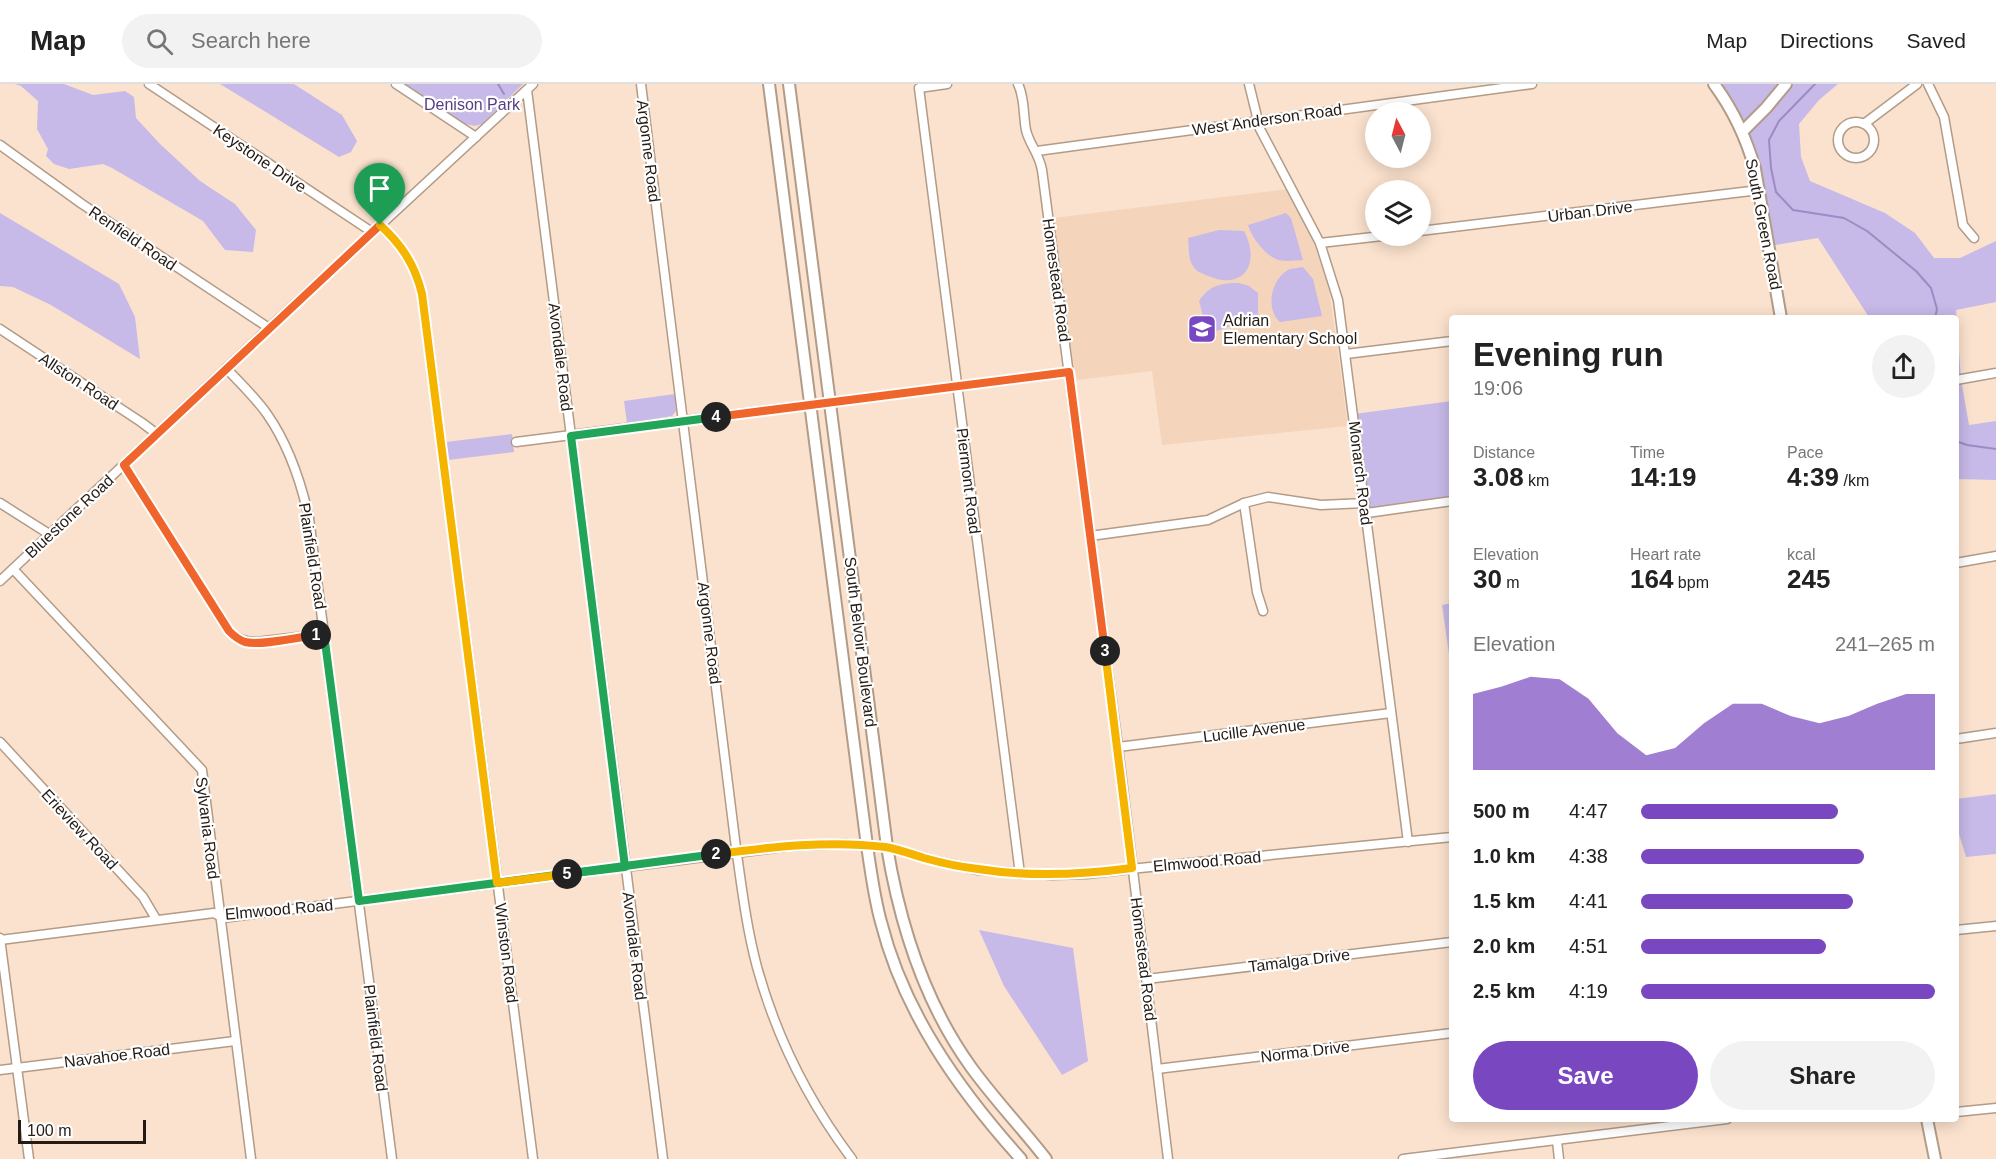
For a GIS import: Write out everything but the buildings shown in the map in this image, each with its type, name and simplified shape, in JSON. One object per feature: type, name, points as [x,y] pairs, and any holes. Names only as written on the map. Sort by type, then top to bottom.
[{"type":"street","name":"Keystone Drive","points":[[149,84],[372,232]]},
{"type":"street","points":[[396,84],[476,137]]},
{"type":"street","name":"Argonne Road","points":[[640,84],[737,851],[757,967],[774,1020],[794,1063],[820,1112],[852,1159]]},
{"type":"street","name":"South Belvoir Boulevard","points":[[768,84],[867,846],[881,922],[890,953],[915,1011],[939,1054],[958,1084],[1021,1159]]},
{"type":"street","name":"South Belvoir Boulevard","points":[[789,84],[887,847],[902,922],[939,1015],[971,1068],[1046,1159]]},
{"type":"street","name":"Piermont Road","points":[[947,84],[919,88],[1020,873]]},
{"type":"street","name":"Homestead Road","points":[[1018,84],[1022,93],[1027,133],[1037,151],[1042,170],[1118,747],[1168,1159]]},
{"type":"street","name":"Monarch Road","points":[[1249,84],[1257,120],[1320,243],[1338,300],[1408,842]]},
{"type":"street","name":"West Anderson Road","points":[[1037,151],[1532,84]]},
{"type":"street","name":"South Green Road","points":[[1714,84],[1743,131],[1755,169],[1780,315]]},
{"type":"street","points":[[1743,131],[1786,84]]},
{"type":"street","points":[[1864,124],[1917,84]]},
{"type":"street","points":[[1928,84],[1944,117],[1963,225],[1974,238]]},
{"type":"street","name":"Bluestone Road","points":[[0,581],[268,328],[530,87]]},
{"type":"street","name":"Avondale Road","points":[[530,87],[571,436],[663,1159]]},
{"type":"street","points":[[1856,122],[1864,124],[1874,137],[1872,149],[1862,157],[1854,158],[1846,155],[1839,146],[1840,132],[1849,124],[1856,122]]},
{"type":"street","name":"Renfield Road","points":[[0,145],[82,204],[268,328]]},
{"type":"street","name":"Urban Drive","points":[[1431,230],[1759,190]]},
{"type":"street","name":"Winston Road","points":[[380,225],[405,251],[415,271],[422,294],[533,1159]]},
{"type":"street","points":[[1320,243],[1365,238]]},
{"type":"street","name":"Allston Road","points":[[0,329],[157,434]]},
{"type":"street","points":[[1346,354],[1449,341]]},
{"type":"street","name":"Plainfield Road","points":[[226,368],[271,419],[295,471],[306,503],[313,537],[392,1159]]},
{"type":"street","points":[[516,442],[1069,372]]},
{"type":"street","points":[[1959,379],[1996,373]]},
{"type":"street","points":[[124,465],[235,637],[245,642],[256,642],[324,634]]},
{"type":"street","points":[[1090,536],[1208,520],[1244,502],[1268,497],[1321,505],[1365,503]]},
{"type":"street","points":[[1367,513],[1449,501]]},
{"type":"street","points":[[1244,502],[1257,592],[1263,611]]},
{"type":"street","points":[[0,503],[49,534]]},
{"type":"street","points":[[1959,562],[1996,556]]},
{"type":"street","name":"Sylvania Road","points":[[13,569],[202,770],[251,1159]]},
{"type":"street","name":"Lucille Avenue","points":[[1118,747],[1391,713]]},
{"type":"street","points":[[1959,739],[1996,733]]},
{"type":"street","name":"Erieview Road","points":[[0,742],[143,897],[156,919]]},
{"type":"street","name":"Elmwood Road","points":[[0,940],[214,913],[223,918],[737,851],[820,844],[887,847],[978,870],[1087,874],[1449,837]]},
{"type":"street","points":[[1959,930],[1996,926]]},
{"type":"street","points":[[0,940],[29,1159]]},
{"type":"street","name":"Tamalga Drive","points":[[1147,979],[1449,942]]},
{"type":"street","name":"Norma Drive","points":[[1157,1069],[1449,1033]]},
{"type":"street","name":"Navahoe Road","points":[[0,1070],[235,1041]]},
{"type":"street","points":[[1959,1112],[1996,1107]]},
{"type":"street","points":[[1403,1159],[1704,1122]]},
{"type":"street","points":[[1928,1122],[1935,1159]]},
{"type":"street","points":[[1557,1141],[1559,1159]]},
{"type":"shaded area","name":"Adrian Elementary School","points":[[1288,189],[1312,238],[1329,288],[1348,426],[1162,445],[1152,371],[1077,380],[1053,218]]},
{"type":"green space","points":[[15,84],[64,84],[93,95],[125,91],[134,97],[136,118],[200,181],[235,204],[256,230],[253,252],[225,250],[203,221],[103,164],[69,169],[54,164],[46,156],[48,149],[37,129],[38,101],[21,86]]},
{"type":"green space","points":[[220,84],[294,84],[342,115],[357,141],[351,152],[339,157]]},
{"type":"green space","name":"Denison Park","points":[[405,84],[523,84],[482,124],[475,126],[465,124]]},
{"type":"green space","points":[[1714,84],[1838,84],[1819,100],[1799,124],[1801,157],[1810,181],[1885,213],[1915,233],[1934,258],[1960,258],[1996,241],[1996,302],[1956,310],[1956,315],[1867,315],[1818,238],[1769,246],[1755,169]]},
{"type":"green space","points":[[0,213],[119,284],[135,317],[140,359],[51,305],[13,287],[0,286]]},
{"type":"green space","points":[[1286,213],[1291,218],[1303,260],[1285,261],[1269,255],[1260,246],[1248,225]]},
{"type":"green space","points":[[1219,230],[1244,231],[1251,254],[1250,263],[1240,277],[1221,280],[1208,276],[1194,268],[1190,260],[1188,238]]},
{"type":"green space","points":[[1303,267],[1313,279],[1322,316],[1280,322],[1275,316],[1271,302],[1274,287],[1282,274],[1291,269]]},
{"type":"green space","points":[[1239,283],[1249,286],[1258,293],[1258,316],[1211,333],[1206,327],[1199,301],[1207,291],[1216,286]]},
{"type":"green space","points":[[1959,351],[1969,425],[1996,421],[1996,480],[1959,479]]},
{"type":"green space","points":[[675,394],[676,411],[672,416],[627,423],[624,401]]},
{"type":"green space","points":[[1449,401],[1449,501],[1367,513],[1354,414]]},
{"type":"green space","points":[[512,434],[514,452],[448,460],[446,442]]},
{"type":"green space","points":[[1449,604],[1449,654],[1442,605]]},
{"type":"green space","points":[[1996,794],[1996,854],[1966,857],[1959,834],[1959,799]]},
{"type":"green space","points":[[979,930],[1073,948],[1088,1061],[1062,1075],[1004,986]]},
{"type":"waterway","points":[[498,84],[504,94]]},
{"type":"waterway","points":[[1815,84],[1779,121],[1769,140],[1776,192],[1793,210],[1844,218],[1867,231],[1916,271],[1931,288],[1937,309],[1936,315]]},
{"type":"waterway","points":[[1959,442],[1996,449]]},
{"type":"place","name":"Adrian Elementary School","points":[[1202,329]]},
{"type":"route","points":[[380,225],[124,465],[235,637],[245,642],[256,642],[324,634],[359,901],[625,867],[737,851],[820,844],[887,847],[978,870],[1052,875],[1087,874],[1132,868],[1069,372],[571,436],[625,867],[497,883],[422,294],[418,278],[405,251],[380,225]]}]
